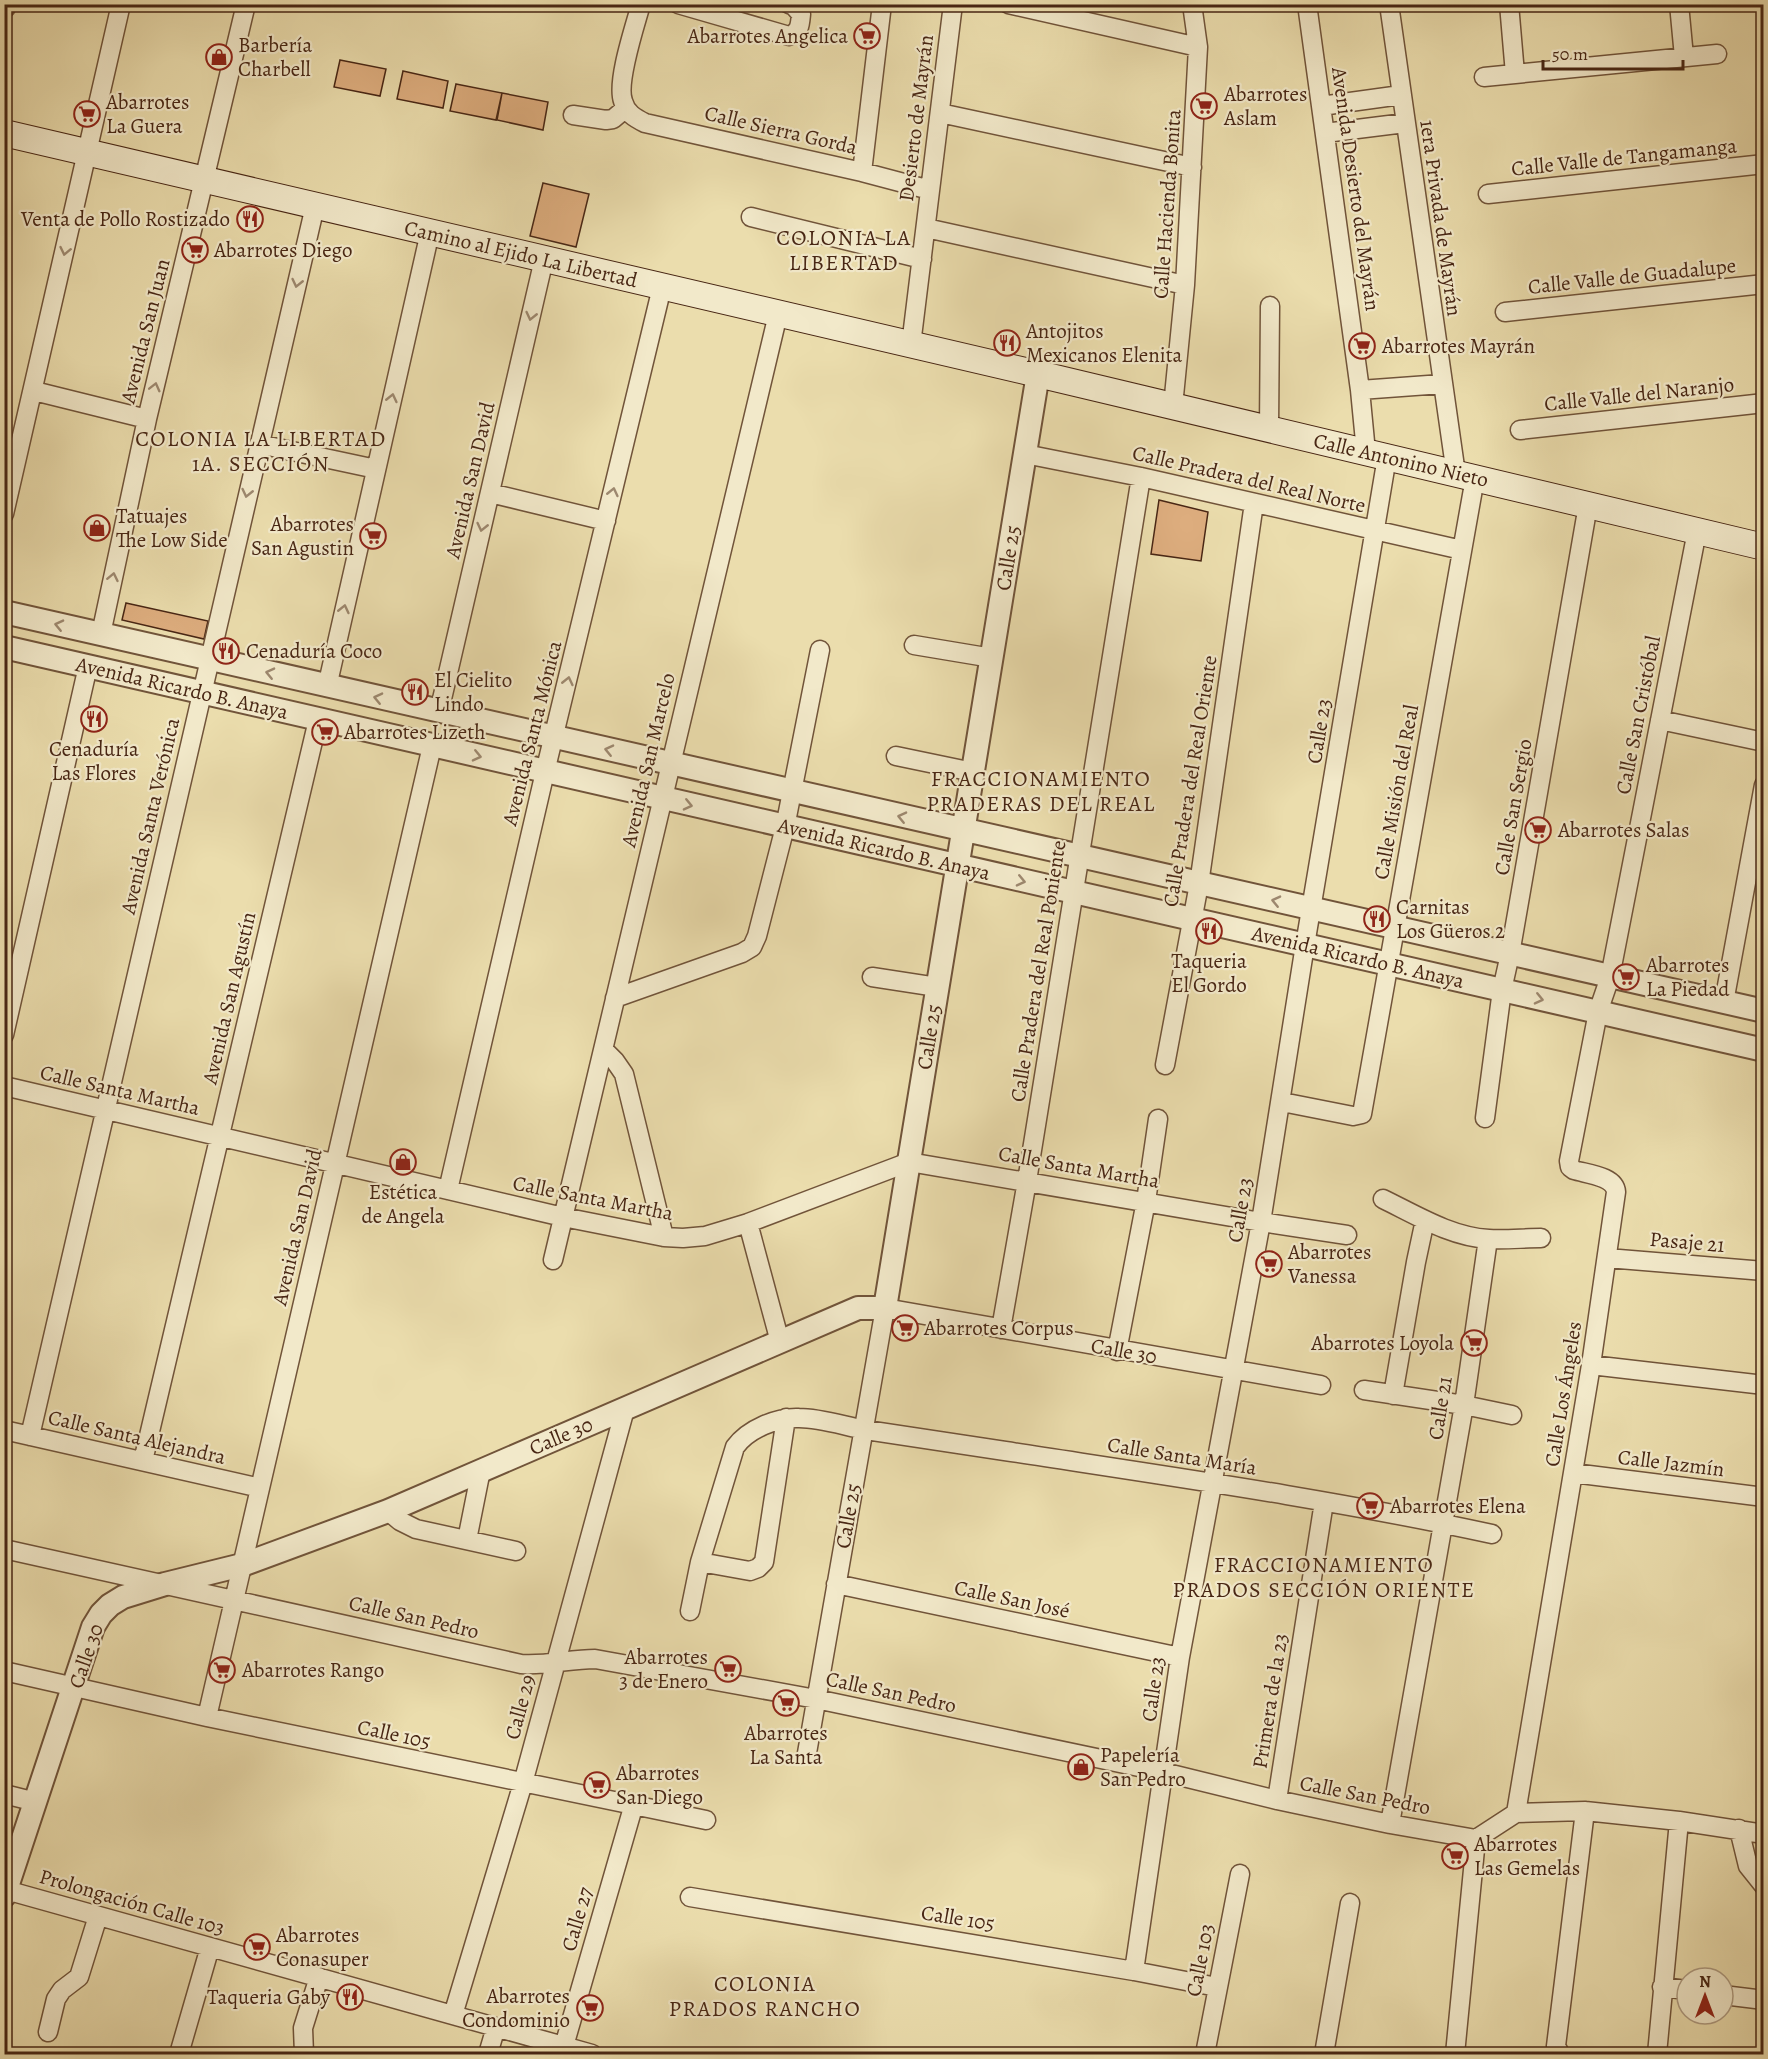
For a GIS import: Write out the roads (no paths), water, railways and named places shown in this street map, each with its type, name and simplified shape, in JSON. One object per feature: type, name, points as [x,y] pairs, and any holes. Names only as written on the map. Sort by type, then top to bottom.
[{"type":"main road","name":"Camino al Ejido La Libertad","points":[[4,133],[1038,374]]},
{"type":"main road","name":"Calle Antonino Nieto","points":[[1038,374],[1764,547]]},
{"type":"street","points":[[4,514],[122,4]]},
{"type":"street","name":"Avenida San Juan","points":[[101,634],[147,419],[246,4]]},
{"type":"street","points":[[573,116],[606,120],[613,118],[626,108],[622,99],[621,84],[641,4]]},
{"type":"street","points":[[678,4],[715,9],[789,36],[795,34],[800,27],[801,14],[789,4]]},
{"type":"street","points":[[862,172],[882,4]]},
{"type":"street","name":"Desierto de Mayrán","points":[[912,345],[953,4]]},
{"type":"street","points":[[1008,4],[1198,47]]},
{"type":"street","name":"Calle Hacienda Bonita","points":[[1173,406],[1185,285],[1198,47],[1192,4]]},
{"type":"street","name":"Avenida Desierto del Mayrán","points":[[1307,4],[1360,390],[1376,455]]},
{"type":"street","name":"1era Privada de Mayrán","points":[[1389,4],[1442,384],[1465,476]]},
{"type":"street","points":[[1509,4],[1515,74]]},
{"type":"street","points":[[1679,4],[1684,57]]},
{"type":"street","points":[[1484,77],[1717,54]]},
{"type":"street","points":[[1321,106],[1401,95]]},
{"type":"street","name":"Calle Sierra Gorda","points":[[626,108],[633,116],[645,123],[862,172],[930,190]]},
{"type":"street","points":[[940,113],[1192,167]]},
{"type":"street","points":[[1325,132],[1405,123]]},
{"type":"street","name":"Calle Valle de Tangamanga","points":[[1488,194],[1764,164]]},
{"type":"street","name":"Avenida Santa Verónica","points":[[30,1436],[315,206]]},
{"type":"street","points":[[751,217],[922,259]]},
{"type":"street","points":[[926,228],[1185,285]]},
{"type":"street","points":[[327,687],[430,232]]},
{"type":"street","name":"Avenida San David","points":[[439,712],[544,259]]},
{"type":"street","name":"Calle Valle de Guadalupe","points":[[1505,312],[1764,284]]},
{"type":"street","name":"Avenida Santa Mónica","points":[[448,1190],[545,772],[662,287]]},
{"type":"street","points":[[1269,429],[1270,306]]},
{"type":"street","name":"Avenida San Marcelo","points":[[553,1260],[778,314]]},
{"type":"street","name":"Calle 25","points":[[807,1753],[885,1308],[1038,374]]},
{"type":"street","points":[[1360,390],[1442,384]]},
{"type":"street","points":[[34,391],[147,419]]},
{"type":"street","name":"Calle Valle del Naranjo","points":[[1520,430],[1764,403]]},
{"type":"street","points":[[259,444],[376,469]]},
{"type":"street","name":"Calle Pradera del Real Norte","points":[[1025,454],[1141,477],[1462,550]]},
{"type":"street","name":"Calle 23","points":[[1134,1971],[1180,1657],[1282,1102],[1305,945],[1375,530],[1376,455]]},
{"type":"street","name":"Calle Misión del Real","points":[[1282,1102],[1353,1116],[1362,1114],[1462,550],[1465,476]]},
{"type":"street","name":"Calle Pradera del Real Poniente","points":[[1001,1329],[1141,477]]},
{"type":"street","points":[[490,493],[606,521]]},
{"type":"street","name":"Calle Pradera del Real Oriente","points":[[1165,1065],[1199,884],[1254,503]]},
{"type":"street","name":"Calle San Sergio","points":[[1485,1118],[1502,990],[1588,505]]},
{"type":"street","name":"Calle San Cristóbal","points":[[1598,1012],[1610,977],[1697,531]]},
{"type":"street","name":"Avenida Ricardo B. Anaya","points":[[4,612],[1764,1011]]},
{"type":"street","points":[[914,645],[992,658]]},
{"type":"street","name":"Avenida Ricardo B. Anaya","points":[[4,647],[1764,1050]]},
{"type":"street","points":[[615,998],[742,953],[752,947],[757,936],[785,827],[820,650]]},
{"type":"street","points":[[4,1035],[88,666]]},
{"type":"street","name":"Avenida San Agustín","points":[[143,1461],[318,720]]},
{"type":"street","points":[[1660,720],[1764,742]]},
{"type":"street","name":"Avenida San David","points":[[207,1717],[432,746]]},
{"type":"street","points":[[896,756],[973,772]]},
{"type":"street","points":[[1724,1002],[1764,785]]},
{"type":"street","points":[[872,977],[938,987]]},
{"type":"street","name":"Calle Los Ángeles","points":[[1516,1813],[1591,1365],[1616,1186],[1612,1181],[1574,1170],[1570,1167],[1569,1161],[1598,1012]]},
{"type":"street","points":[[604,1050],[624,1074],[664,1237]]},
{"type":"street","name":"Calle Santa Martha","points":[[4,1086],[563,1217],[664,1237],[705,1236],[748,1223],[909,1162],[1347,1235]]},
{"type":"street","points":[[1117,1351],[1146,1201],[1158,1119]]},
{"type":"street","points":[[1383,1199],[1446,1229],[1488,1239],[1541,1238]]},
{"type":"street","points":[[1393,1395],[1425,1220]]},
{"type":"street","points":[[748,1223],[780,1342]]},
{"type":"street","name":"Calle 21","points":[[1390,1824],[1464,1406],[1488,1239]]},
{"type":"street","name":"Pasaje 21","points":[[1607,1258],[1764,1271]]},
{"type":"street","name":"Calle 30","points":[[5,1893],[93,1627],[110,1605],[123,1597],[165,1584],[242,1565],[388,1510],[858,1308],[885,1308],[1117,1351],[1321,1385]]},
{"type":"street","points":[[1591,1365],[1764,1385]]},
{"type":"street","points":[[1364,1390],[1512,1415]]},
{"type":"street","name":"Calle 29","points":[[453,2015],[523,1784],[625,1409]]},
{"type":"street","points":[[690,1611],[700,1562],[735,1447],[741,1438],[752,1431],[786,1418],[764,1562],[758,1568],[750,1571],[700,1562]]},
{"type":"street","name":"Calle Santa María","points":[[786,1418],[801,1418],[1212,1483],[1492,1533]]},
{"type":"street","name":"Calle Santa Alejandra","points":[[4,1430],[260,1488]]},
{"type":"street","points":[[467,1540],[481,1470]]},
{"type":"street","name":"Calle Jazmín","points":[[1573,1473],[1764,1497]]},
{"type":"street","name":"Primera de la 23","points":[[1277,1800],[1324,1503]]},
{"type":"street","points":[[388,1510],[400,1521],[416,1528],[516,1551]]},
{"type":"street","name":"Calle San Pedro","points":[[4,1549],[521,1664],[537,1665],[596,1659],[816,1699],[1163,1772],[1277,1800],[1390,1824],[1476,1839]]},
{"type":"street","name":"Calle San José","points":[[836,1584],[1180,1657]]},
{"type":"street","name":"Calle 105","points":[[4,1671],[207,1717],[706,1820]]},
{"type":"street","points":[[4,1794],[36,1802]]},
{"type":"street","name":"Calle 27","points":[[564,2046],[634,1804]]},
{"type":"street","points":[[1560,2055],[1556,2046],[1585,1811]]},
{"type":"street","points":[[1455,2055],[1476,1839],[1516,1813],[1585,1811],[1679,1821],[1764,1834]]},
{"type":"street","points":[[1657,2055],[1679,1821]]},
{"type":"street","points":[[1738,1829],[1748,1866],[1764,1886]]},
{"type":"street","name":"Calle 103","points":[[1205,2055],[1240,1874]]},
{"type":"street","name":"Prolongación Calle 103","points":[[5,1893],[98,1916],[592,2055]]},
{"type":"street","name":"Calle 105","points":[[690,1897],[1217,1987]]},
{"type":"street","points":[[1323,2055],[1350,1903]]},
{"type":"street","points":[[48,2031],[56,1999],[62,1990],[79,1977],[98,1916]]},
{"type":"street","points":[[179,2054],[210,1947]]},
{"type":"street","points":[[304,2055],[303,2028],[319,1977]]},
{"type":"street","points":[[1662,1987],[1675,1989]]},
{"type":"street","points":[[1735,1996],[1764,2000]]},
{"type":"street","points":[[488,2055],[496,2027]]},
{"type":"place","name":"Abarrotes Angelica","points":[[867,36]]},
{"type":"place","name":"Barbería Charbell","points":[[219,57]]},
{"type":"place","name":"Abarrotes Aslam","points":[[1204,106]]},
{"type":"place","name":"Abarrotes La Guera","points":[[87,114]]},
{"type":"place","name":"Venta de Pollo Rostizado","points":[[250,219]]},
{"type":"place","name":"Abarrotes Diego","points":[[195,250]]},
{"type":"place","name":"Antojitos Mexicanos Elenita","points":[[1007,343]]},
{"type":"place","name":"Abarrotes Mayrán","points":[[1362,346]]},
{"type":"place","name":"Tatuajes The Low Side","points":[[97,528]]},
{"type":"place","name":"Abarrotes San Agustin","points":[[373,536]]},
{"type":"place","name":"Cenaduría Coco","points":[[226,651]]},
{"type":"place","name":"El Cielito Lindo","points":[[415,692]]},
{"type":"place","name":"Cenaduría Las Flores","points":[[94,719]]},
{"type":"place","name":"Abarrotes Lizeth","points":[[325,732]]},
{"type":"place","name":"Abarrotes Salas","points":[[1538,830]]},
{"type":"place","name":"Carnitas Los Güeros 2","points":[[1377,919]]},
{"type":"place","name":"Taqueria El Gordo","points":[[1209,931]]},
{"type":"place","name":"Abarrotes La Piedad","points":[[1626,977]]},
{"type":"place","name":"Estética de Angela","points":[[403,1162]]},
{"type":"place","name":"Abarrotes Vanessa","points":[[1269,1264]]},
{"type":"place","name":"Abarrotes Corpus","points":[[905,1328]]},
{"type":"place","name":"Abarrotes Loyola","points":[[1474,1343]]},
{"type":"place","name":"Abarrotes Elena","points":[[1370,1506]]},
{"type":"place","name":"Abarrotes 3 de Enero","points":[[728,1669]]},
{"type":"place","name":"Abarrotes Rango","points":[[222,1670]]},
{"type":"place","name":"Abarrotes La Santa","points":[[786,1703]]},
{"type":"place","name":"Papelería San Pedro","points":[[1081,1767]]},
{"type":"place","name":"Abarrotes San Diego","points":[[597,1785]]},
{"type":"place","name":"Abarrotes Las Gemelas","points":[[1455,1856]]},
{"type":"place","name":"Abarrotes Conasuper","points":[[257,1947]]},
{"type":"place","name":"Taqueria Gaby","points":[[350,1997]]},
{"type":"place","name":"Abarrotes Condominio","points":[[590,2008]]},
{"type":"district","name":"COLONIA LA LIBERTAD","points":[[844,250]]},
{"type":"district","name":"COLONIA LA LIBERTAD 1A. SECCIÓN","points":[[261,452]]},
{"type":"district","name":"FRACCIONAMIENTO PRADERAS DEL REAL","points":[[1041,792]]},
{"type":"district","name":"FRACCIONAMIENTO PRADOS SECCIÓN ORIENTE","points":[[1324,1578]]},
{"type":"district","name":"COLONIA PRADOS RANCHO","points":[[765,1997]]}]
